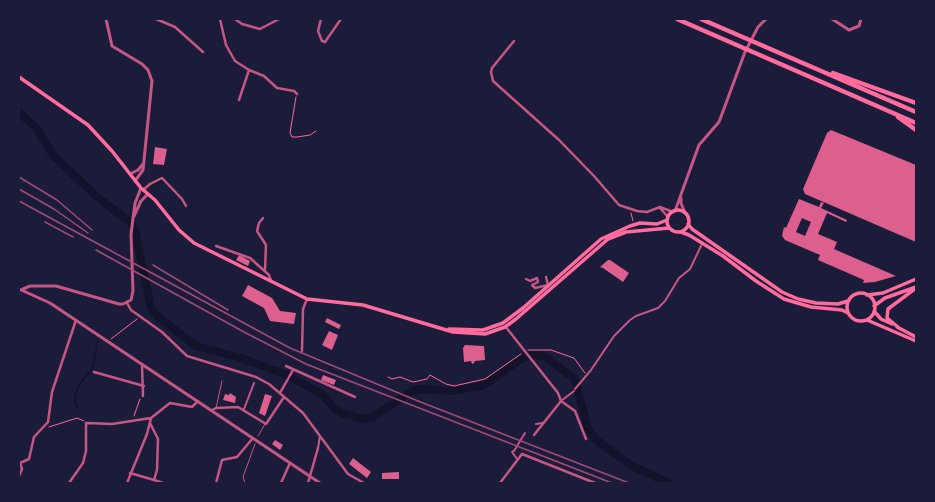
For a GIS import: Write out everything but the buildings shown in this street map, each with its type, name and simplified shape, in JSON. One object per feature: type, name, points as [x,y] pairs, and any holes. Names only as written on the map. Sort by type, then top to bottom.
[{"type":"highway","points":[[678,19],[916,123]]},
{"type":"highway","points":[[701,19],[916,112]]},
{"type":"highway","points":[[784,55],[916,103]]},
{"type":"highway","points":[[892,112],[916,130]]},
{"type":"main road","points":[[19,77],[88,125],[112,150],[142,189],[179,230],[194,243],[308,299],[363,305],[454,332],[473,335],[494,332],[544,294],[602,242],[626,232],[643,229],[669,228],[675,232],[681,232],[689,235],[723,256],[756,281],[784,299],[811,308],[842,310],[858,321],[866,320],[916,341]]},
{"type":"main road","points":[[535,300],[548,285],[601,238],[623,228],[648,223],[662,223],[674,211],[685,213],[688,218],[688,224],[692,229],[782,292],[798,299],[816,303],[838,304],[848,301],[858,294],[867,295],[883,293],[916,279]]},
{"type":"main road","points":[[667,218],[669,228]]},
{"type":"main road","points":[[643,229],[648,223]]},
{"type":"main road","points":[[681,232],[688,224]]},
{"type":"main road","points":[[544,294],[548,285]]},
{"type":"main road","points":[[874,306],[885,298],[916,288]]},
{"type":"main road","points":[[898,327],[887,318],[888,309],[916,288]]},
{"type":"main road","points":[[867,295],[871,298],[874,311],[881,319],[916,337]]},
{"type":"main road","points":[[848,301],[848,313]]},
{"type":"main road","points":[[866,320],[874,311]]},
{"type":"street","points":[[106,19],[112,46],[142,64],[151,76],[152,85],[142,170],[135,181]]},
{"type":"street","points":[[156,19],[175,27],[203,52]]},
{"type":"street","points":[[220,19],[231,57],[239,65],[264,76],[277,88],[297,94]]},
{"type":"street","points":[[235,19],[242,24],[260,29],[279,19]]},
{"type":"street","points":[[321,19],[318,31],[322,41],[325,42],[341,19]]},
{"type":"street","points":[[514,41],[492,68],[491,72],[493,81],[559,140],[594,176],[619,205],[630,210],[643,212],[660,208],[674,211],[699,145],[719,122],[744,52],[758,27],[766,19]]},
{"type":"street","points":[[832,19],[846,29],[853,30],[859,26],[861,19]]},
{"type":"street","points":[[840,19],[841,24]]},
{"type":"street","points":[[239,100],[249,70]]},
{"type":"street","points":[[130,174],[138,170],[142,163]]},
{"type":"street","points":[[21,289],[30,286],[56,286],[119,304],[127,303],[131,300],[133,291],[131,234],[135,203],[142,189],[162,178],[182,199],[186,206]]},
{"type":"street","points":[[134,216],[141,201],[148,194]]},
{"type":"street","points":[[681,194],[681,203],[685,213]]},
{"type":"street","points":[[660,208],[667,218]]},
{"type":"street","points":[[263,218],[259,223],[257,231],[266,245],[265,271]]},
{"type":"street","points":[[216,246],[245,255],[265,271],[271,281]]},
{"type":"street","points":[[534,435],[561,401],[574,390],[614,336],[630,320],[636,316],[658,308],[665,301],[679,278],[690,269],[701,246]]},
{"type":"street","points":[[526,279],[530,281],[537,278],[538,282],[532,286],[535,288],[548,285],[546,277]]},
{"type":"street","points":[[21,289],[50,303],[320,483]]},
{"type":"street","points":[[302,351],[303,310],[308,299]]},
{"type":"street","points":[[127,303],[131,310],[162,332],[187,356],[261,379],[280,393],[304,413],[348,474],[364,483]]},
{"type":"street","points":[[19,476],[22,469],[19,463],[29,459],[34,437],[50,419],[52,392],[76,320]]},
{"type":"street","points":[[504,325],[523,351],[558,393],[561,401],[574,411],[586,439]]},
{"type":"street","points":[[142,364],[144,396]]},
{"type":"street","points":[[286,366],[292,371],[355,397]]},
{"type":"street","points":[[280,393],[292,371]]},
{"type":"street","points":[[94,372],[144,386]]},
{"type":"street","points":[[244,409],[254,383]]},
{"type":"street","points":[[212,410],[216,408],[238,407],[244,409],[266,424],[284,397]]},
{"type":"street","points":[[69,483],[83,464],[86,451],[86,423],[112,424],[151,418],[170,403],[192,406],[198,401]]},
{"type":"street","points":[[127,483],[151,418]]},
{"type":"street","points":[[150,423],[158,439],[157,470],[154,480]]},
{"type":"street","points":[[536,424],[544,423]]},
{"type":"street","points":[[517,459],[513,452],[525,433]]},
{"type":"street","points":[[308,483],[318,448],[320,435]]},
{"type":"street","points":[[216,483],[222,460],[237,457],[253,438]]},
{"type":"street","points":[[500,483],[522,454],[595,483]]},
{"type":"street","points":[[281,483],[290,463]]},
{"type":"street","points":[[130,473],[163,483]]},
{"type":"lane","points":[[216,408],[222,381]]},
{"type":"lane","points":[[258,436],[266,424]]},
{"type":"lane","points":[[245,483],[243,477],[255,444]]},
{"type":"path","points":[[297,94],[290,133],[292,136],[297,137],[310,135],[316,131]]},
{"type":"path","points":[[631,214],[633,221]]},
{"type":"path","points":[[108,342],[141,316]]},
{"type":"path","points":[[388,377],[392,379],[400,378],[413,382],[427,379],[430,375],[451,386],[485,379],[523,351],[529,349],[546,349],[574,358],[585,376]]},
{"type":"path","points":[[133,420],[135,409],[144,396]]},
{"type":"path","points":[[48,427],[77,418],[86,423]]},
{"type":"waterway","points":[[19,112],[36,128],[53,155],[97,197],[131,223],[135,230],[151,308],[158,317],[196,346],[241,358],[287,375],[323,395],[333,407],[341,413],[364,419],[373,417],[412,391],[422,389],[450,391],[481,386],[489,382],[522,358],[533,355],[544,356],[575,379],[588,429],[595,439],[632,466],[669,483]]},
{"type":"waterway","points":[[78,409],[75,401],[75,395],[80,383],[92,370],[98,341]]},
{"type":"railway","points":[[19,177],[57,200],[92,230]]},
{"type":"railway","points":[[19,189],[54,209],[88,233]]},
{"type":"railway","points":[[19,201],[290,348],[418,401],[629,483]]},
{"type":"railway","points":[[45,222],[73,237]]},
{"type":"railway","points":[[96,250],[244,332],[306,364],[612,483]]},
{"type":"railway","points":[[153,265],[228,310]]}]
